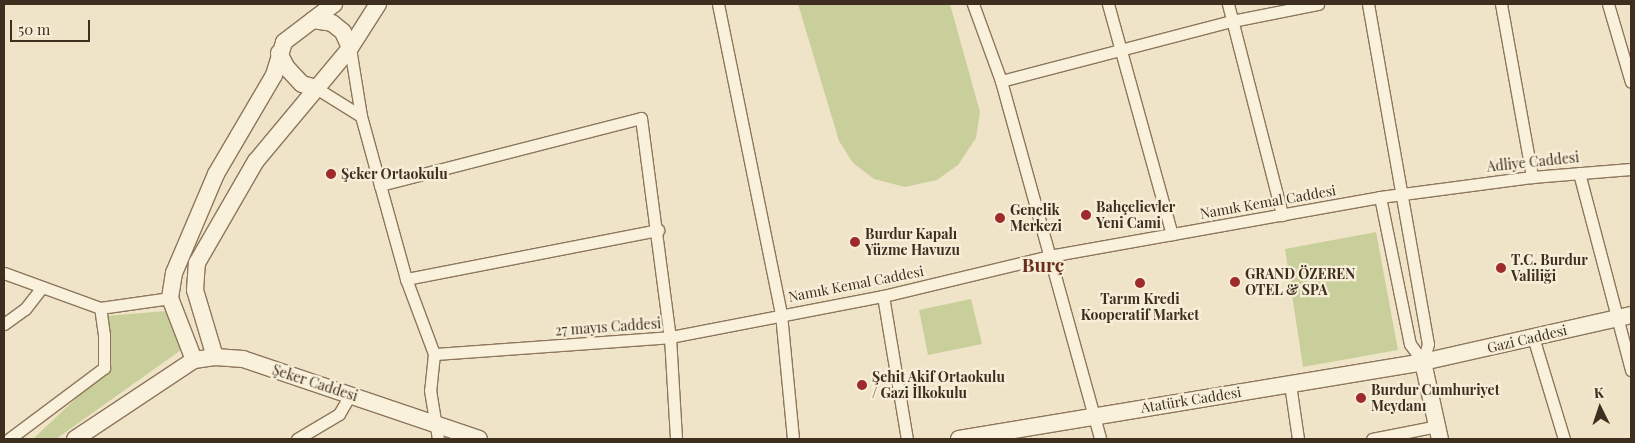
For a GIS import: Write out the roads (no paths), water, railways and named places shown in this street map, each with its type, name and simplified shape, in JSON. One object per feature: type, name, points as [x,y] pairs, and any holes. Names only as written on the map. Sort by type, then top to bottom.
[{"type":"main road","points":[[75,439],[194,360],[170,298],[174,273],[216,174],[274,75],[279,53],[284,42],[334,4]]},
{"type":"main road","points":[[215,357],[195,290],[197,263],[256,161],[350,48],[378,4]]},
{"type":"main road","points":[[313,20],[332,23],[343,32],[350,48]]},
{"type":"main road","points":[[279,53],[286,67],[302,84],[316,88]]},
{"type":"main road","name":"Gazi Caddesi","points":[[1423,362],[1625,317]]},
{"type":"main road","name":"Şeker Caddesi","points":[[194,360],[215,357],[243,359],[434,422]]},
{"type":"main road","points":[[1423,362],[1439,433]]},
{"type":"main road","name":"Atatürk Caddesi","points":[[959,439],[1001,436],[1093,416],[1423,362]]},
{"type":"main road","points":[[434,422],[480,439]]},
{"type":"street","points":[[718,4],[781,314],[793,439]]},
{"type":"street","points":[[973,4],[1001,81],[1100,439]]},
{"type":"street","points":[[1108,4],[1172,234]]},
{"type":"street","points":[[1228,4],[1282,215]]},
{"type":"street","points":[[1001,81],[1120,52],[1232,21],[1318,4]]},
{"type":"street","points":[[1368,4],[1428,344],[1423,362]]},
{"type":"street","points":[[1500,4],[1532,176]]},
{"type":"street","points":[[1608,4],[1631,82]]},
{"type":"street","points":[[350,48],[361,116],[406,279],[434,354],[430,390],[438,439]]},
{"type":"street","points":[[316,88],[361,116]]},
{"type":"street","points":[[380,185],[641,118],[658,230],[670,338],[676,439]]},
{"type":"street","name":"Adliye Caddesi","points":[[1438,188],[1532,176],[1631,169]]},
{"type":"street","points":[[1579,173],[1625,317],[1631,370]]},
{"type":"street","name":"Namık Kemal Caddesi","points":[[781,314],[883,296],[1049,256],[1438,188]]},
{"type":"street","points":[[1380,197],[1410,344],[1423,362]]},
{"type":"street","points":[[406,279],[658,230]]},
{"type":"street","points":[[4,273],[100,308],[170,298]]},
{"type":"street","points":[[4,324],[25,309],[42,287]]},
{"type":"street","points":[[883,296],[907,439]]},
{"type":"street","points":[[9,439],[104,368],[104,335],[100,308]]},
{"type":"street","name":"27 mayıs Caddesi","points":[[434,354],[670,338],[781,314]]},
{"type":"street","points":[[1533,337],[1564,439]]},
{"type":"street","points":[[1290,384],[1298,439]]},
{"type":"street","points":[[296,439],[340,414],[350,395]]},
{"type":"street","points":[[1372,439],[1439,433]]},
{"type":"place","name":"Şeker Ortaokulu","points":[[331,174]]},
{"type":"place","name":"Bahçelievler Yeni Cami","points":[[1086,215]]},
{"type":"place","name":"Gençlik Merkezi","points":[[1000,218]]},
{"type":"place","name":"Burdur Kapalı Yüzme Havuzu","points":[[855,242]]},
{"type":"place","name":"T.C. Burdur Valiliği","points":[[1501,268]]},
{"type":"place","name":"GRAND ÖZEREN OTEL & SPA","points":[[1235,282]]},
{"type":"place","name":"Tarım Kredi Kooperatif Market","points":[[1140,283]]},
{"type":"place","name":"Şehit Akif Ortaokulu / Gazi İlkokulu","points":[[862,385]]},
{"type":"place","name":"Burdur Cumhuriyet Meydanı","points":[[1361,398]]},
{"type":"district","name":"Burç","points":[[1043,265]]}]
